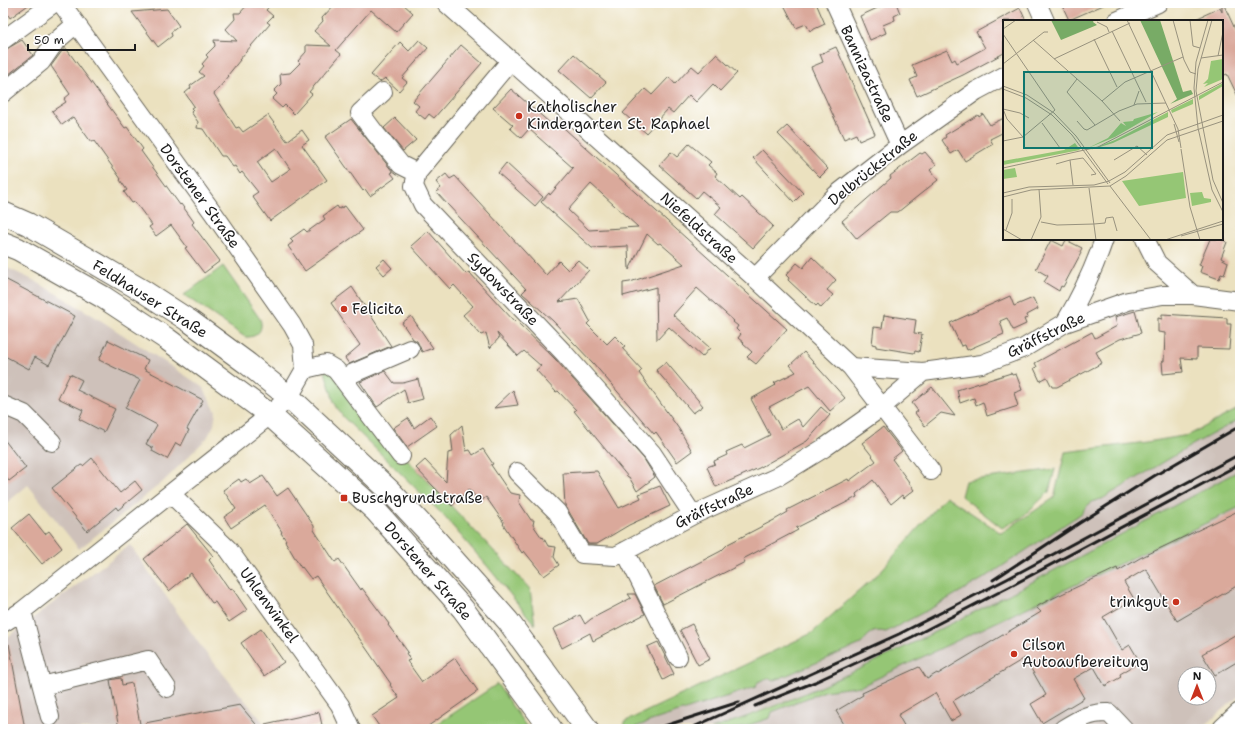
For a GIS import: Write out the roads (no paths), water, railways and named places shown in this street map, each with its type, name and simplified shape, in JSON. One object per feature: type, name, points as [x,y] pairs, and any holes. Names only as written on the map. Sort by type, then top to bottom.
[{"type":"main road","name":"Feldhauser Straße","points":[[3,213],[28,224],[142,291],[191,322],[248,364],[289,397]]},
{"type":"main road","name":"Feldhauser Straße","points":[[3,243],[103,296],[167,339],[270,414]]},
{"type":"main road","name":"Dorstener Straße","points":[[289,397],[389,490],[436,538],[508,621],[587,729]]},
{"type":"main road","name":"Dorstener Straße","points":[[270,414],[374,510],[458,603],[551,729]]},
{"type":"main road","points":[[1224,729],[1240,714]]},
{"type":"street","points":[[3,40],[54,3]]},
{"type":"street","name":"Dorstener Straße","points":[[61,3],[214,214],[292,326],[304,345],[305,369]]},
{"type":"street","name":"Niefeldstraße","points":[[446,3],[755,278],[851,367],[931,471]]},
{"type":"street","name":"Bannizastraße","points":[[835,3],[900,145]]},
{"type":"street","points":[[1037,3],[1045,20]]},
{"type":"street","points":[[1119,20],[1158,3]]},
{"type":"street","points":[[3,93],[41,62],[55,42],[76,24]]},
{"type":"street","points":[[383,92],[360,113],[401,165],[417,174],[511,60]]},
{"type":"street","name":"Delbrückstraße","points":[[755,278],[836,195],[900,145],[976,91],[1003,77]]},
{"type":"street","name":"Sydowstraße","points":[[417,174],[414,186],[423,205],[564,353],[652,453],[693,515]]},
{"type":"street","points":[[1065,323],[1080,297],[1098,258],[1104,240]]},
{"type":"street","points":[[1145,240],[1157,263],[1193,295]]},
{"type":"street","name":"Gräffstraße","points":[[851,367],[923,372],[982,364],[1024,348],[1065,323],[1128,301],[1163,295],[1193,295],[1240,301]]},
{"type":"street","points":[[342,378],[410,349]]},
{"type":"street","points":[[3,623],[22,611],[270,414],[289,397],[305,369],[326,364],[336,370],[401,456]]},
{"type":"street","name":"Gräffstraße","points":[[517,472],[557,512],[582,554],[616,556],[693,515],[777,477],[824,448],[882,407],[923,372]]},
{"type":"street","points":[[3,405],[24,414],[52,442]]},
{"type":"street","name":"Uhlenwinkel","points":[[171,494],[228,548],[340,705],[351,729]]},
{"type":"street","points":[[625,551],[678,657]]},
{"type":"street","points":[[22,611],[50,717]]},
{"type":"street","points":[[42,686],[148,660],[167,688]]},
{"type":"street","points":[[1068,728],[1083,717],[1098,712],[1109,713],[1124,729]]},
{"type":"railway","points":[[993,580],[1154,476],[1240,426]]},
{"type":"railway","points":[[689,729],[899,634],[1007,579],[1240,454]]},
{"type":"railway","points":[[755,706],[815,682],[912,637],[1240,464]]},
{"type":"railway","points":[[655,729],[739,702]]},
{"type":"place","name":"Katholischer Kindergarten St. Raphael","points":[[519,116]]},
{"type":"place","name":"Felicita","points":[[344,309]]},
{"type":"place","name":"Buschgrundstraße","points":[[344,498]]},
{"type":"place","name":"trinkgut","points":[[1176,602]]},
{"type":"place","name":"Cilson Autoaufbereitung","points":[[1014,654]]}]
